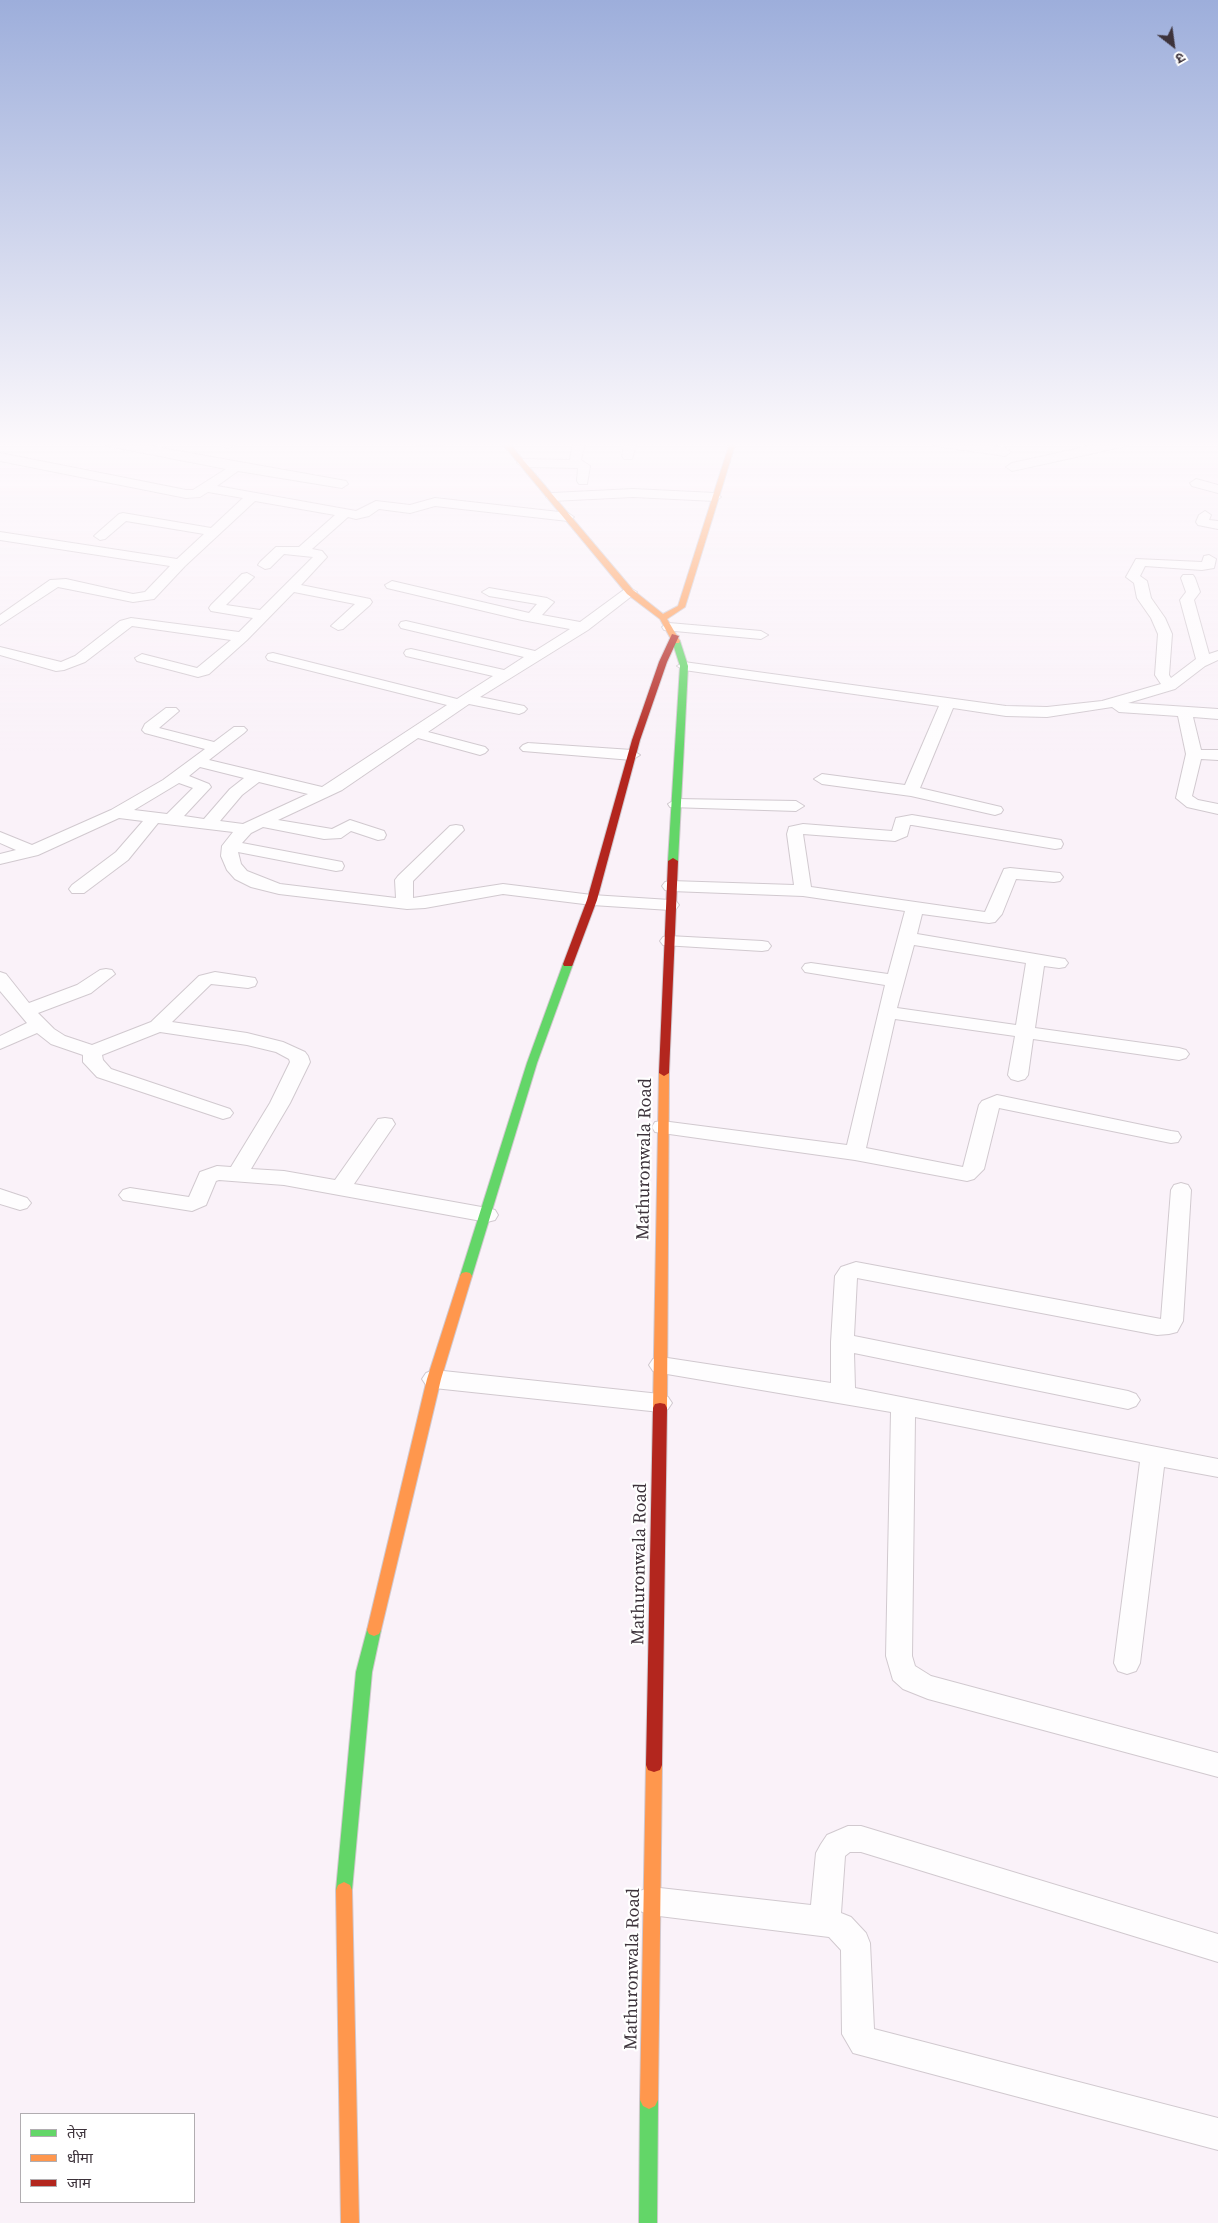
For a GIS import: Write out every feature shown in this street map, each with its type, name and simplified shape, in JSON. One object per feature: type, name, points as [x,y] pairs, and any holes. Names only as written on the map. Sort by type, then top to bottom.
[{"type":"street","points":[[65,546],[180,563]]},
{"type":"street","points":[[0,621],[56,583],[66,583],[132,598],[144,598],[151,594],[198,546]]},
{"type":"street","points":[[302,551],[308,546]]},
{"type":"street","points":[[592,546],[630,592],[669,627],[684,666],[1026,712],[1102,705],[1147,694],[1170,686],[1204,661],[1218,655]]},
{"type":"street","points":[[350,2223],[344,1976],[344,1892],[364,1672],[434,1379],[532,1063],[592,900],[610,829],[632,755],[663,662],[669,627],[674,614],[681,607],[700,546]]},
{"type":"street","points":[[142,658],[202,672],[242,637],[320,557],[317,554],[302,551],[280,550],[265,565]]},
{"type":"street","points":[[1170,686],[1162,675],[1165,634],[1158,618],[1144,598],[1141,582],[1133,577],[1141,562],[1202,566],[1209,565],[1209,559]]},
{"type":"street","points":[[247,577],[216,608],[264,615]]},
{"type":"street","points":[[1188,578],[1193,592],[1187,600],[1204,661]]},
{"type":"street","points":[[392,585],[532,618],[583,627]]},
{"type":"street","points":[[290,588],[332,594],[365,602],[338,626]]},
{"type":"street","points":[[489,592],[548,602],[532,618]]},
{"type":"street","points":[[630,592],[583,627],[463,701],[325,792],[245,830],[230,846],[229,856],[233,866],[242,875],[257,883],[279,889],[402,903],[425,903],[488,890],[670,905]]},
{"type":"street","points":[[0,651],[56,667],[64,666],[80,658],[131,622],[242,637]]},
{"type":"street","points":[[406,626],[538,656]]},
{"type":"street","points":[[669,627],[761,635]]},
{"type":"street","points":[[411,653],[508,674]]},
{"type":"street","points":[[273,657],[463,701],[519,709]]},
{"type":"street","name":"Mathuronwala Road","points":[[648,2223],[651,1901],[661,1365],[662,1127],[670,905],[684,666]]},
{"type":"street","points":[[911,791],[948,703]]},
{"type":"street","points":[[1102,705],[1185,713],[1218,714]]},
{"type":"street","points":[[171,712],[150,727],[150,730],[217,747]]},
{"type":"street","points":[[1185,713],[1194,754],[1184,798],[1193,804],[1218,809]]},
{"type":"street","points":[[0,859],[32,851],[118,813],[178,777],[239,730]]},
{"type":"street","points":[[416,733],[480,750]]},
{"type":"street","points":[[528,748],[632,755]]},
{"type":"street","points":[[1194,754],[1218,755]]},
{"type":"street","points":[[199,762],[325,792]]},
{"type":"street","points":[[208,825],[236,792],[256,776]]},
{"type":"street","points":[[78,889],[122,856],[163,819],[203,787],[178,777]]},
{"type":"street","points":[[822,779],[911,791],[995,810]]},
{"type":"street","points":[[676,804],[796,806]]},
{"type":"street","points":[[118,813],[245,830]]},
{"type":"street","points":[[803,891],[795,834],[798,829],[890,836],[899,834],[902,821],[912,820],[1056,844]]},
{"type":"street","points":[[262,822],[324,834],[335,834],[350,825],[378,835]]},
{"type":"street","points":[[402,903],[406,896],[404,880],[456,830]]},
{"type":"street","points":[[0,837],[32,851]]},
{"type":"street","points":[[230,846],[336,866]]},
{"type":"street","points":[[671,886],[803,891],[989,918],[993,914],[1010,872],[1054,877]]},
{"type":"street","points":[[855,1153],[887,1012],[916,907]]},
{"type":"street","points":[[906,938],[1059,964]]},
{"type":"street","points":[[669,941],[762,946]]},
{"type":"street","points":[[1018,1074],[1036,960]]},
{"type":"street","points":[[811,968],[895,981]]},
{"type":"street","points":[[26,1011],[84,989],[106,974]]},
{"type":"street","points":[[0,978],[39,1025],[58,1040],[92,1052],[158,1026],[205,980],[215,978],[248,982]]},
{"type":"street","points":[[887,1012],[1179,1054]]},
{"type":"street","points":[[0,1043],[39,1025]]},
{"type":"street","points":[[158,1026],[247,1039],[283,1048],[298,1056],[300,1062],[280,1103],[237,1174]]},
{"type":"street","points":[[92,1052],[93,1062],[104,1073],[224,1113]]},
{"type":"street","points":[[662,1127],[855,1153],[967,1174],[974,1170],[990,1105],[996,1101],[1171,1137]]},
{"type":"street","points":[[341,1188],[385,1124]]},
{"type":"street","points":[[130,1195],[192,1204],[199,1200],[209,1174],[237,1174],[284,1178],[486,1215]]},
{"type":"street","points":[[843,1394],[842,1342],[846,1276],[856,1270],[1157,1327],[1169,1326],[1172,1321],[1181,1190]]},
{"type":"street","points":[[0,1196],[20,1203]]},
{"type":"street","points":[[842,1342],[1128,1400]]},
{"type":"street","points":[[661,1365],[843,1394],[1218,1468]]},
{"type":"street","points":[[434,1379],[660,1403]]},
{"type":"street","points":[[903,1407],[899,1656],[903,1672],[913,1681],[928,1687],[1218,1765]]},
{"type":"street","points":[[1127,1662],[1154,1456]]},
{"type":"street","points":[[825,1921],[831,1853],[837,1844],[848,1838],[860,1839],[1218,1948]]},
{"type":"street","points":[[651,1901],[825,1921],[840,1927],[855,1943],[858,1955],[858,2034],[864,2042],[1218,2134]]},
{"type":"traffic: fast","points":[[673,861],[684,666],[676,641]]},
{"type":"traffic: fast","points":[[466,1276],[532,1063],[568,964]]},
{"type":"traffic: fast","points":[[344,1890],[364,1672],[374,1630]]},
{"type":"traffic: fast","points":[[648,2223],[649,2100]]},
{"type":"traffic: slow","points":[[591,546],[630,592],[663,618],[676,641]]},
{"type":"traffic: slow","points":[[663,618],[681,607],[700,546]]},
{"type":"traffic: slow","points":[[660,1408],[664,1073]]},
{"type":"traffic: slow","points":[[374,1630],[434,1379],[466,1276]]},
{"type":"traffic: slow","points":[[649,2100],[654,1765]]},
{"type":"traffic: slow","points":[[344,1890],[350,2223]]},
{"type":"traffic: jam","points":[[568,964],[592,900],[636,740],[663,662],[675,636]]},
{"type":"traffic: jam","points":[[664,1073],[673,861]]},
{"type":"traffic: jam","points":[[654,1765],[660,1408]]}]
